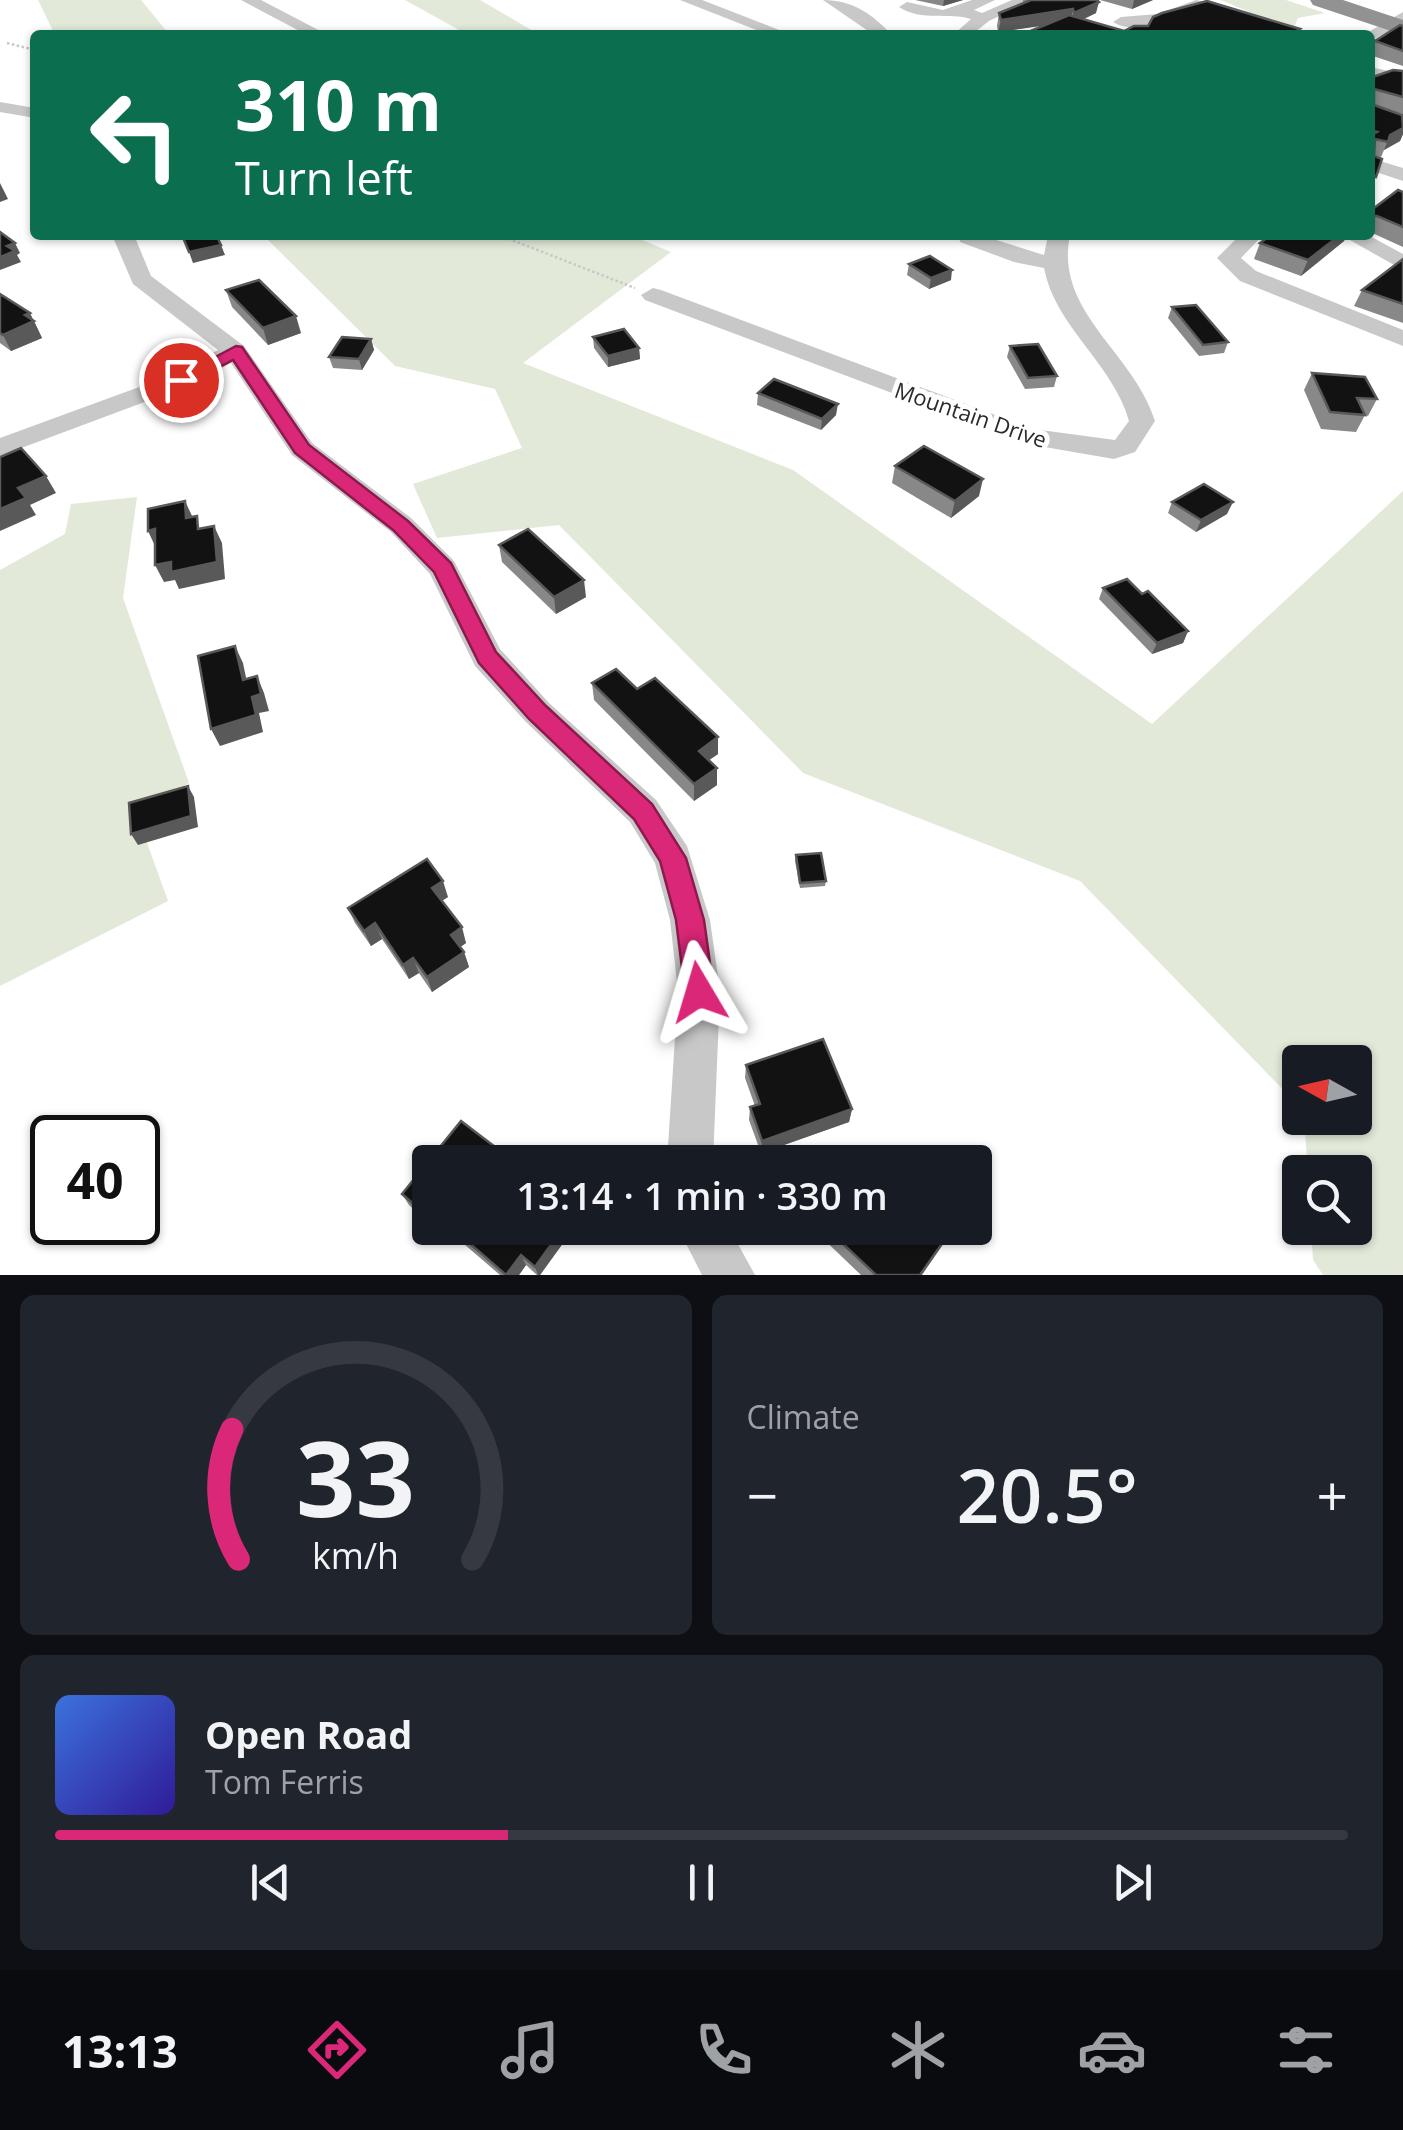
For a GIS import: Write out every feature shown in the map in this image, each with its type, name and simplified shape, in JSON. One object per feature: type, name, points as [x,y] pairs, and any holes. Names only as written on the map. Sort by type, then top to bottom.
[{"type":"highway","points":[[1295,0],[1338,30]]},
{"type":"highway","points":[[1320,0],[1400,22]]},
{"type":"highway","points":[[1340,0],[1400,22]]},
{"type":"street","points":[[249,0],[310,30]]},
{"type":"street","points":[[688,0],[770,30]]},
{"type":"street","points":[[831,0],[850,8],[878,30]]},
{"type":"street","points":[[907,7],[944,15],[987,0]]},
{"type":"street","points":[[967,30],[983,18],[1025,0]]},
{"type":"street","points":[[1138,30],[1115,18],[1160,20],[1198,1],[1219,8]]},
{"type":"street","points":[[727,14],[755,4]]},
{"type":"street","points":[[960,10],[983,18]]},
{"type":"street","points":[[1375,34],[1400,22]]},
{"type":"street","points":[[1375,73],[1403,79]]},
{"type":"street","points":[[0,107],[30,112]]},
{"type":"street","points":[[1375,166],[1403,175]]},
{"type":"street","points":[[124,240],[141,279],[236,351],[302,449],[401,526],[443,568],[488,657],[537,712],[643,811],[672,858],[690,920],[699,992],[691,1145]]},
{"type":"street","points":[[978,240],[1022,257],[1056,246]]},
{"type":"street","points":[[1247,240],[1228,258],[1248,276],[1403,338]]},
{"type":"street","points":[[1361,240],[1403,263]]},
{"type":"street","name":"Mountain Drive","points":[[653,295],[1027,436],[1114,451],[1125,446],[1142,422],[1140,401],[1070,305],[1054,272],[1056,246]]},
{"type":"street","points":[[0,448],[181,380],[236,351]]},
{"type":"street","points":[[712,1245],[730,1275]]},
{"type":"path","points":[[6,43],[30,49]]},
{"type":"path","points":[[513,240],[653,295]]},
{"type":"green space","points":[[38,0],[141,0],[166,30],[53,30]]},
{"type":"green space","points":[[405,0],[480,0],[531,30],[459,30]]},
{"type":"green space","points":[[1221,0],[1286,0],[1325,13],[1298,18],[1294,27]]},
{"type":"green space","points":[[268,240],[642,240],[671,252],[523,363],[793,470],[1152,724],[1403,491],[1403,1275],[1323,1275],[1313,1260],[1312,1245],[1372,1245],[1372,1155],[1307,1155],[1305,1135],[1372,1135],[1372,1045],[1282,1045],[1282,1089],[1080,881],[803,773],[559,525],[437,538],[413,484],[522,448],[495,389],[395,366]]},
{"type":"green space","points":[[137,497],[123,598],[189,783],[136,812],[168,901],[0,986],[0,570],[65,534],[71,504]]},
{"type":"building","points":[[1031,0],[1099,2],[1074,13],[1073,9],[1001,20],[999,13]]},
{"type":"building","points":[[1207,1],[1300,29],[1126,30],[1148,26],[1153,17]]},
{"type":"building","points":[[1069,15],[1121,30],[1033,30]]},
{"type":"building","points":[[1400,25],[1403,51],[1375,41]]},
{"type":"building","points":[[1403,71],[1403,97],[1375,89],[1375,76]]},
{"type":"building","points":[[1375,105],[1402,115],[1403,128],[1390,135],[1388,142],[1375,139]]},
{"type":"building","points":[[1375,156],[1382,159],[1375,177]]},
{"type":"building","points":[[1398,190],[1403,192],[1403,227],[1375,216],[1375,207]]},
{"type":"building","points":[[0,232],[15,243],[7,246],[15,251],[0,257]]},
{"type":"building","points":[[184,240],[218,240],[221,245],[189,252]]},
{"type":"building","points":[[1264,240],[1334,240],[1308,260],[1260,243]]},
{"type":"building","points":[[930,256],[952,270],[931,278],[909,264]]},
{"type":"building","points":[[1403,259],[1403,304],[1362,290]]},
{"type":"building","points":[[259,280],[296,316],[263,328],[226,290]]},
{"type":"building","points":[[0,294],[30,313],[25,315],[34,321],[0,333]]},
{"type":"building","points":[[1196,305],[1228,342],[1203,345],[1172,307]]},
{"type":"building","points":[[624,329],[639,348],[608,356],[593,337]]},
{"type":"building","points":[[342,337],[371,339],[359,359],[329,357]]},
{"type":"building","points":[[1038,344],[1057,376],[1028,378],[1010,346]]},
{"type":"building","points":[[1312,373],[1365,377],[1377,399],[1357,398],[1365,415],[1330,412]]},
{"type":"building","points":[[774,379],[838,404],[822,419],[758,393]]},
{"type":"building","points":[[924,446],[983,479],[955,501],[895,466]]},
{"type":"building","points":[[21,448],[46,476],[18,488],[26,498],[0,509],[0,457]]},
{"type":"building","points":[[1204,484],[1233,502],[1201,520],[1172,502]]},
{"type":"building","points":[[185,501],[186,518],[197,516],[198,529],[214,526],[217,562],[171,572],[171,562],[155,565],[155,529],[148,531],[148,509]]},
{"type":"building","points":[[528,529],[584,580],[554,597],[499,545]]},
{"type":"building","points":[[1127,579],[1142,594],[1148,591],[1188,631],[1157,643],[1103,588]]},
{"type":"building","points":[[235,646],[243,680],[257,676],[261,694],[252,697],[256,715],[211,729],[198,656]]},
{"type":"building","points":[[616,669],[637,689],[655,678],[718,737],[699,751],[717,768],[694,784],[592,683]]},
{"type":"building","points":[[188,786],[191,816],[131,834],[129,803]]},
{"type":"building","points":[[821,853],[826,881],[800,883],[796,855]]},
{"type":"building","points":[[427,859],[443,881],[432,888],[462,927],[451,935],[464,952],[427,977],[413,958],[403,965],[375,923],[364,931],[348,908]]},
{"type":"building","points":[[823,1039],[852,1109],[762,1141],[750,1107],[760,1104],[746,1065]]},
{"type":"building","points":[[461,1121],[493,1145],[442,1145]]},
{"type":"building","points":[[412,1182],[412,1203],[402,1194]]},
{"type":"building","points":[[472,1245],[551,1245],[535,1267],[521,1255],[506,1275]]},
{"type":"building","points":[[844,1245],[941,1245],[920,1275],[876,1275]]},
{"type":"route","points":[[181,380],[236,351],[302,449],[401,526],[443,568],[488,657],[537,712],[643,811],[672,858],[690,920],[699,992]]}]
